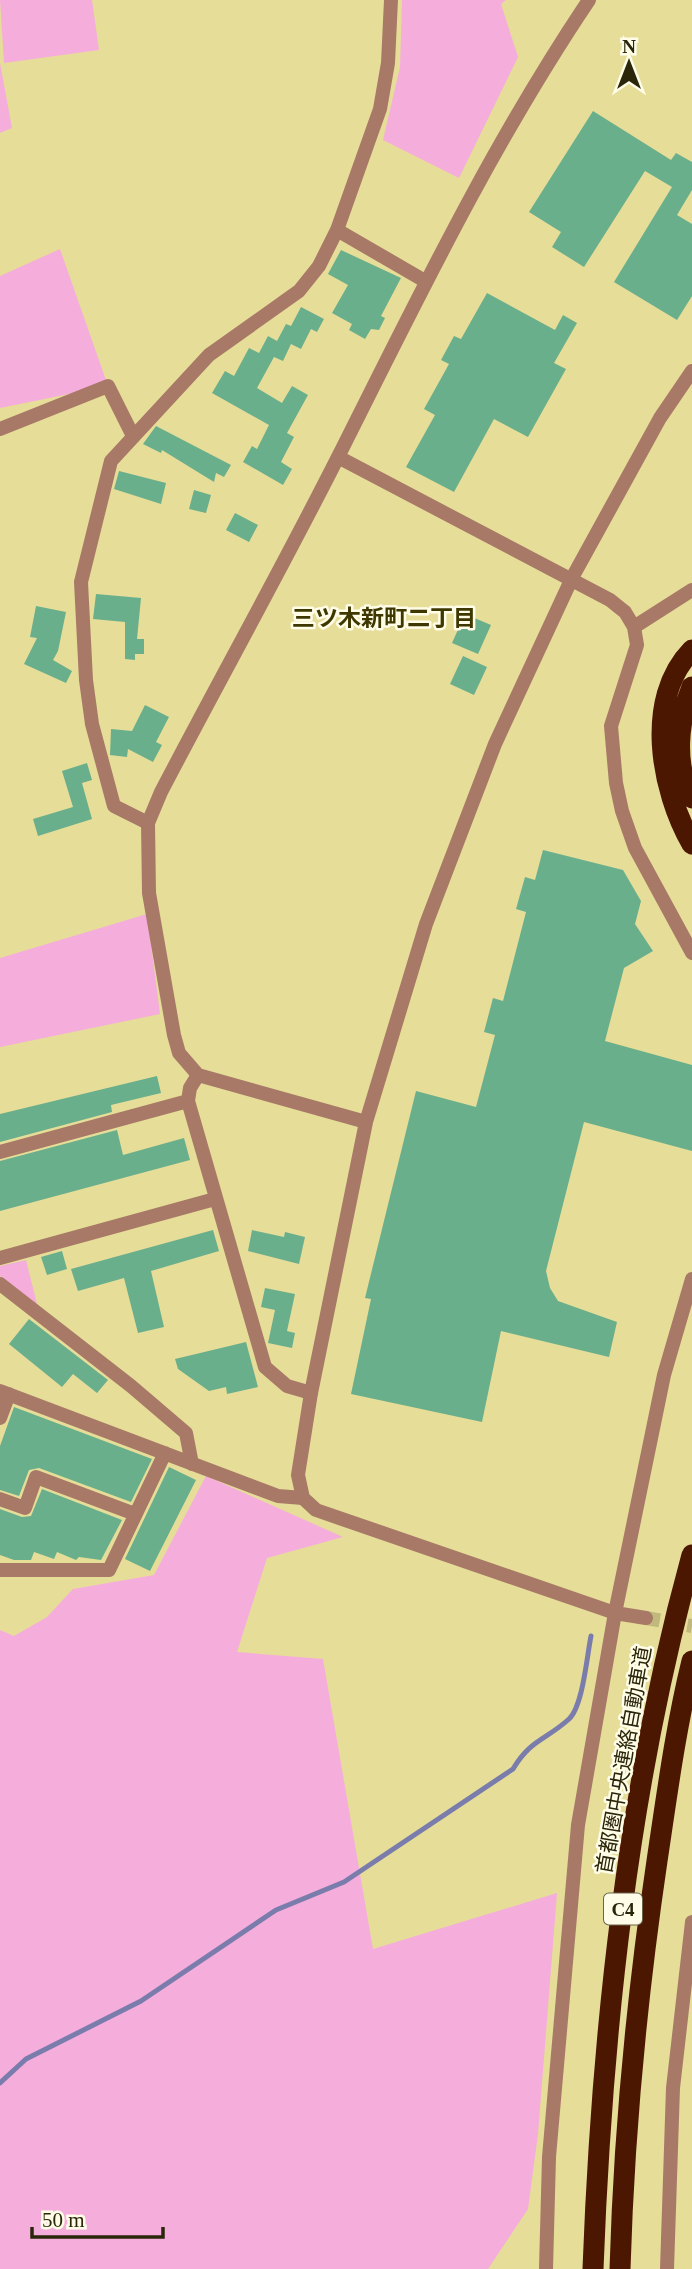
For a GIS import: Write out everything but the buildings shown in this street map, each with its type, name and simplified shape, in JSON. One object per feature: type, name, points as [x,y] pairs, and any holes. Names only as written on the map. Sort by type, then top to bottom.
[{"type":"highway","points":[[692,650],[681,661],[664,710],[662,763],[675,807],[692,844]]},
{"type":"highway","points":[[692,687],[683,710],[679,751],[685,787],[692,798]]},
{"type":"highway","points":[[680,1598],[692,1541]]},
{"type":"highway","name":"首都圏中央連絡自動車道","points":[[593,2269],[607,2048],[620,1928],[636,1813],[680,1598],[692,1555]]},
{"type":"highway","name":"C4","points":[[620,2269],[631,2069],[644,1951],[665,1809],[692,1661]]},
{"type":"street","points":[[148,824],[114,806],[101,763],[86,680],[81,582],[111,461],[132,434],[209,355],[299,291],[318,266],[337,230],[380,109],[388,63],[391,0]]},
{"type":"street","points":[[366,1122],[198,1075],[180,1053],[174,1035],[149,893],[148,824],[160,792],[338,457],[425,281],[547,63],[589,0]]},
{"type":"street","points":[[337,230],[425,281]]},
{"type":"street","points":[[646,1618],[615,1613],[316,1510],[303,1498],[298,1475],[311,1393],[366,1122],[426,924],[495,744],[572,578],[660,418],[692,371]]},
{"type":"street","points":[[0,429],[108,386],[132,434]]},
{"type":"street","points":[[338,457],[572,578],[625,612],[634,627],[637,645],[611,726],[616,783],[635,848],[692,953]]},
{"type":"street","points":[[634,627],[692,590]]},
{"type":"street","points":[[198,1075],[190,1088],[188,1101],[265,1367],[287,1386],[311,1393]]},
{"type":"street","points":[[0,1152],[188,1101]]},
{"type":"street","points":[[0,1258],[215,1199]]},
{"type":"street","points":[[546,2269],[549,2157],[578,1825],[615,1613],[664,1375],[692,1279]]},
{"type":"street","points":[[0,1284],[131,1386],[186,1433],[191,1464]]},
{"type":"street","points":[[0,1419],[5,1393],[278,1496],[303,1498]]},
{"type":"street","points":[[0,1570],[109,1570],[165,1453]]},
{"type":"street","points":[[0,1499],[25,1508],[36,1477],[135,1514]]},
{"type":"street","points":[[667,2269],[673,2088],[692,1922]]},
{"type":"shaded area","points":[[0,0],[92,0],[99,50],[4,63]]},
{"type":"shaded area","points":[[402,0],[506,0],[501,4],[518,57],[459,178],[383,140],[400,67]]},
{"type":"shaded area","points":[[0,63],[12,128],[0,133]]},
{"type":"shaded area","points":[[60,249],[108,386],[0,408],[0,276]]},
{"type":"shaded area","points":[[147,914],[160,1014],[0,1047],[0,958]]},
{"type":"shaded area","points":[[26,1260],[37,1304],[0,1276],[0,1266]]},
{"type":"shaded area","points":[[206,1476],[343,1537],[267,1558],[237,1652],[323,1659],[373,1949],[557,1893],[538,2134],[528,2209],[488,2269],[0,2269],[0,1630],[14,1636],[47,1617],[73,1589],[154,1575]]},
{"type":"waterway","points":[[0,2083],[26,2059],[141,2001],[276,1910],[344,1882],[513,1769],[526,1751],[561,1726],[574,1712],[581,1692],[591,1636]]},
{"type":"tunnel","points":[[646,1618],[692,1626]]},
{"type":"district","name":"三ツ木新町二丁目","points":[[384,618]]}]
